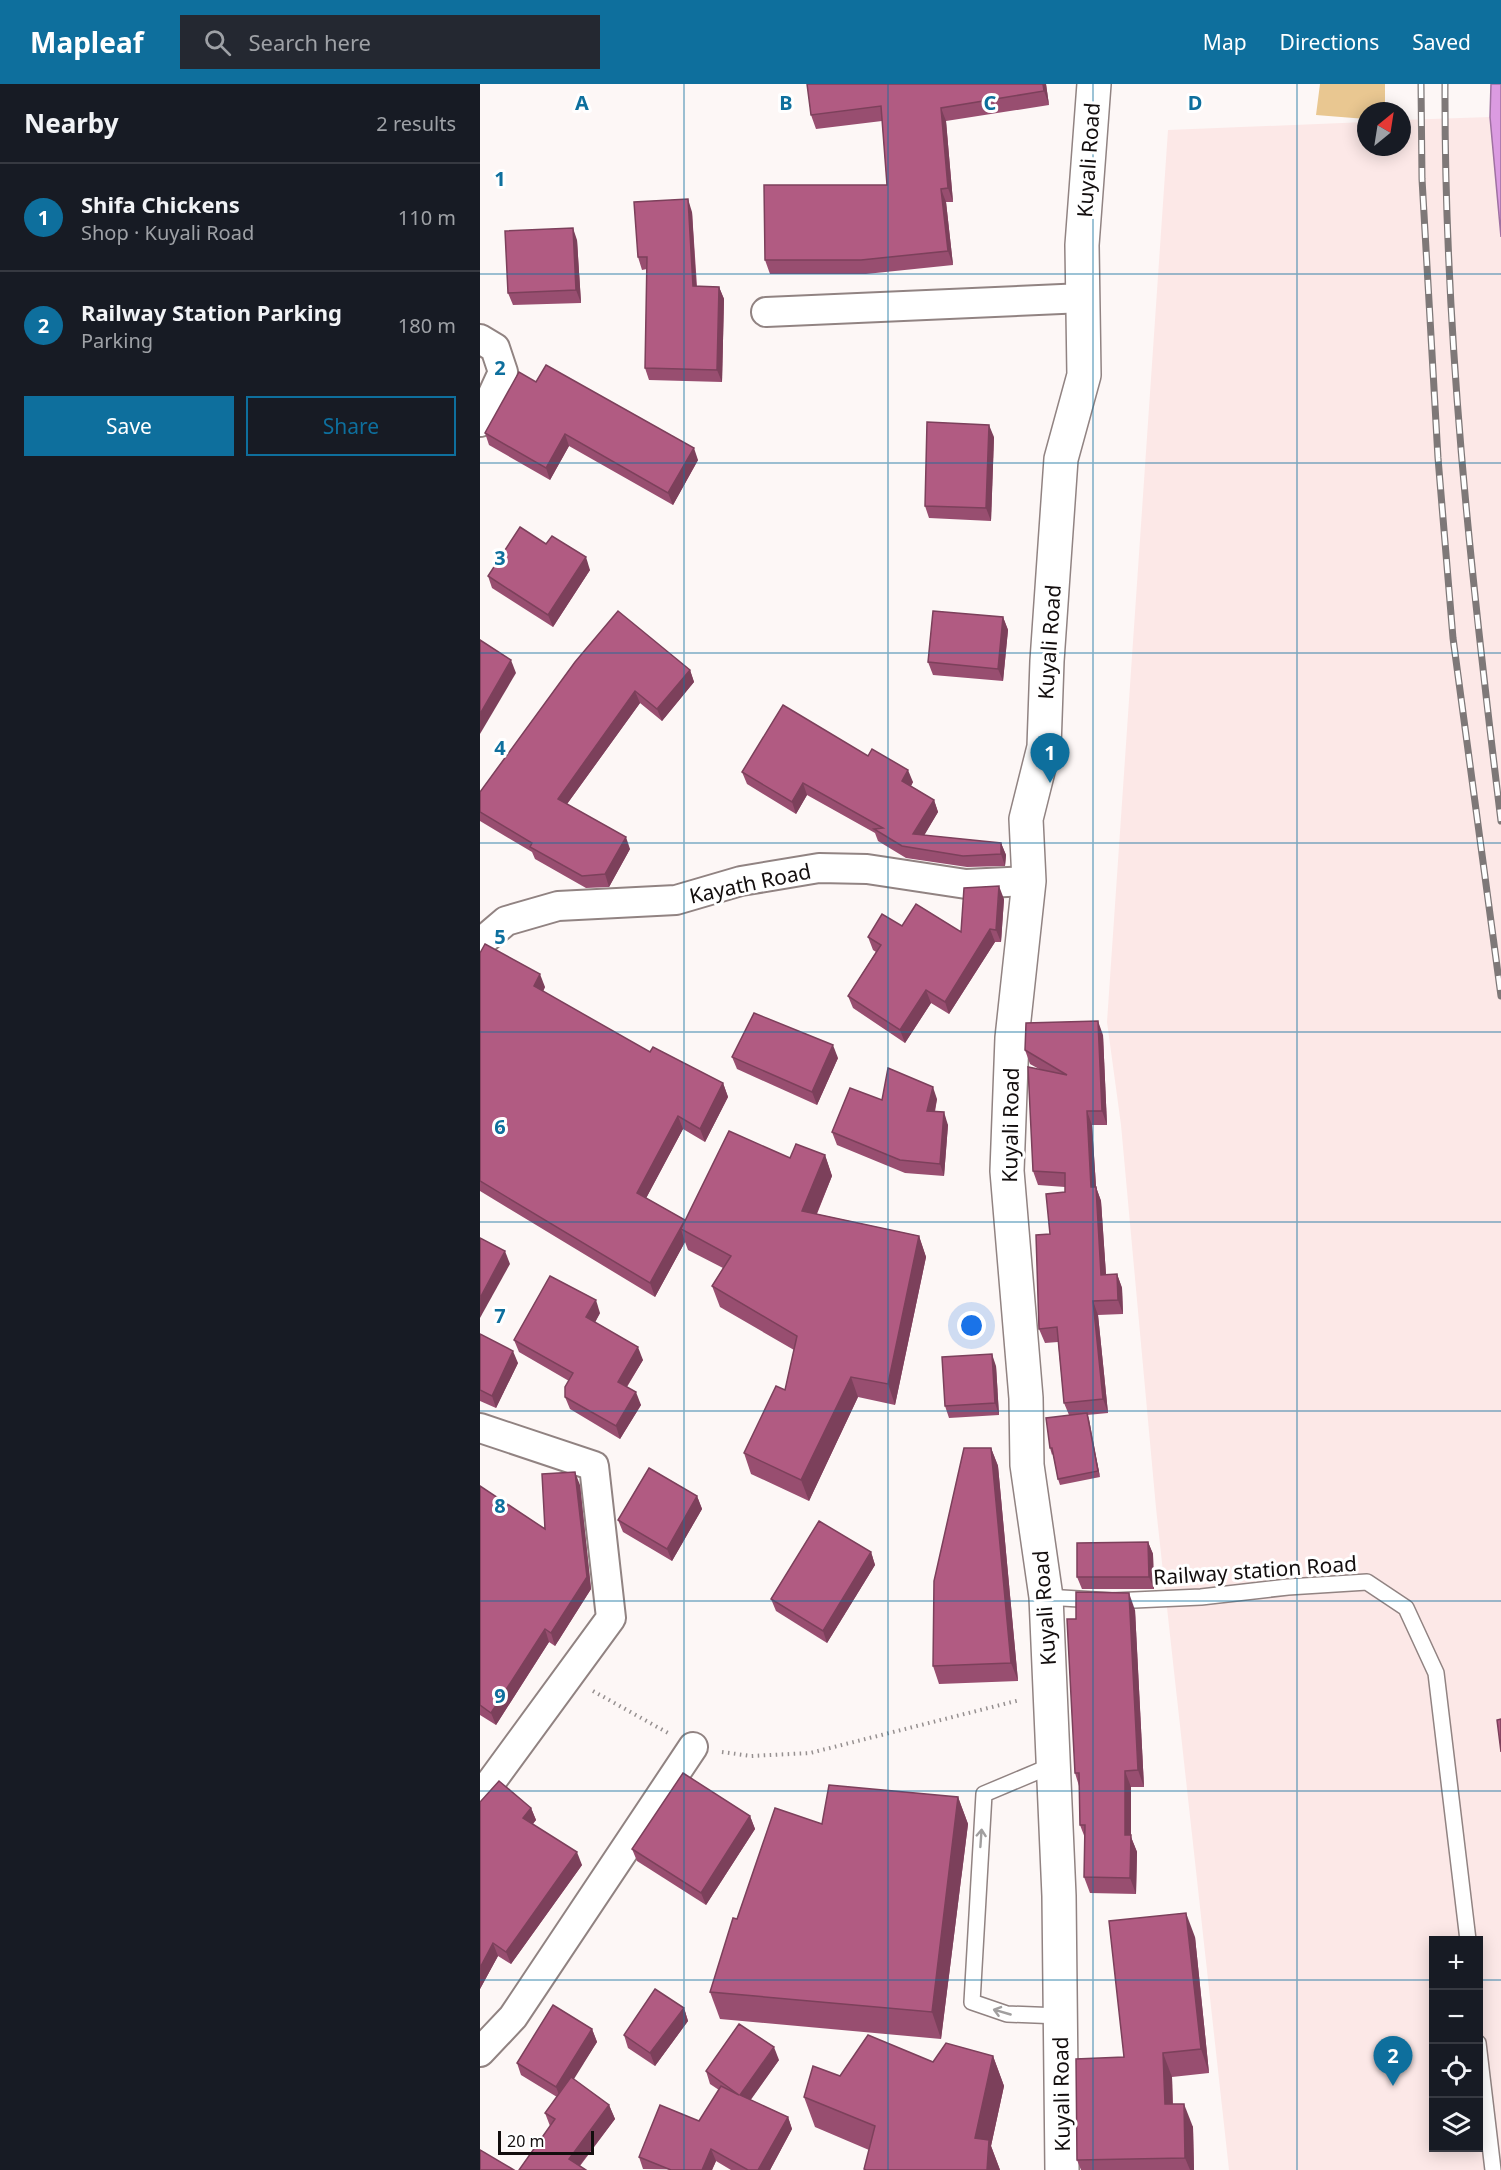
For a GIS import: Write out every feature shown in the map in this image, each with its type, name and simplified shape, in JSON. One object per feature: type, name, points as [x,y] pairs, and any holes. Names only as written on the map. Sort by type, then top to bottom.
[{"type":"main road","name":"Kuyali Road","points":[[1062,2170],[1059,1896],[1046,1597],[1027,1465],[1026,1398],[1007,1171],[1012,1038],[1029,881],[1026,819],[1044,747],[1047,661],[1058,537],[1061,459],[1084,375],[1084,203],[1094,84]]},
{"type":"street","points":[[766,312],[1084,298]]},
{"type":"street","points":[[480,339],[495,348],[503,372],[480,422]]},
{"type":"street","name":"Kayath Road","points":[[480,943],[506,921],[558,906],[676,900],[741,881],[819,868],[867,869],[966,884],[1029,881]]},
{"type":"street","points":[[480,1428],[594,1466],[610,1618],[480,1797]]},
{"type":"street","points":[[480,2052],[513,2017],[693,1747]]},
{"type":"lane","name":"Railway station Road","points":[[1046,1597],[1112,1601],[1201,1598],[1288,1587],[1367,1582],[1406,1608],[1436,1673],[1467,1936]]},
{"type":"lane","points":[[1053,1764],[984,1794],[972,2002],[1007,2014],[1060,2016]]},
{"type":"lane","points":[[1479,2044],[1493,2170]]},
{"type":"path","points":[[569,1673],[600,1695],[693,1747],[751,1756],[810,1753],[1049,1693]]},
{"type":"shaded area","points":[[1320,84],[1385,84],[1385,102],[1357,102],[1357,118],[1316,115]]},
{"type":"shaded area","points":[[1491,84],[1501,84],[1501,237],[1490,117]]},
{"type":"shaded area","points":[[1490,117],[1501,237],[1501,2170],[1229,2170],[1156,1508],[1121,1125],[1107,1022],[1168,130],[1357,122],[1357,156],[1411,156],[1411,120]]},
{"type":"building","points":[[807,84],[1043,84],[1044,91],[941,108],[948,188],[941,189],[948,251],[861,260],[765,260],[764,185],[887,185],[881,106],[811,115]]},
{"type":"building","points":[[688,199],[693,286],[719,287],[717,370],[645,368],[647,257],[638,257],[634,202]]},
{"type":"building","points":[[573,228],[576,290],[508,293],[505,231]]},
{"type":"building","points":[[546,365],[694,448],[668,493],[565,434],[546,468],[485,433],[519,372],[536,382]]},
{"type":"building","points":[[927,422],[989,425],[986,508],[925,506]]},
{"type":"building","points":[[520,527],[546,544],[552,536],[586,557],[548,615],[488,576]]},
{"type":"building","points":[[618,611],[690,670],[657,709],[635,691],[558,799],[626,837],[605,874],[582,876],[530,847],[532,843],[480,812],[480,792],[575,662]]},
{"type":"building","points":[[933,611],[1003,617],[998,669],[928,662]]},
{"type":"building","points":[[480,640],[511,660],[480,714]]},
{"type":"building","points":[[783,705],[868,756],[872,749],[908,770],[902,781],[934,800],[913,834],[1001,843],[1001,854],[963,856],[902,846],[874,829],[883,828],[803,783],[792,802],[742,772]]},
{"type":"building","points":[[999,886],[996,930],[990,929],[945,1002],[926,990],[900,1030],[848,996],[881,945],[868,937],[882,914],[902,926],[916,904],[961,932],[964,888]]},
{"type":"building","points":[[485,944],[540,974],[534,986],[650,1052],[653,1047],[723,1083],[700,1129],[678,1116],[637,1193],[685,1220],[650,1283],[480,1181],[480,953]]},
{"type":"building","points":[[754,1013],[833,1045],[812,1092],[732,1057]]},
{"type":"building","points":[[1098,1021],[1102,1111],[1087,1111],[1091,1187],[1096,1187],[1101,1275],[1117,1274],[1118,1300],[1093,1301],[1103,1399],[1064,1403],[1057,1327],[1039,1329],[1036,1235],[1050,1234],[1046,1194],[1065,1192],[1065,1173],[1033,1171],[1028,1067],[1067,1075],[1025,1050],[1026,1023]]},
{"type":"building","points":[[888,1068],[933,1087],[927,1111],[944,1112],[940,1164],[900,1160],[832,1132],[850,1088],[882,1100]]},
{"type":"building","points":[[729,1131],[790,1158],[796,1144],[825,1155],[802,1211],[919,1236],[888,1384],[851,1377],[801,1480],[744,1453],[776,1386],[785,1390],[797,1336],[712,1286],[731,1256],[681,1229]]},
{"type":"building","points":[[480,1238],[505,1251],[480,1298]]},
{"type":"building","points":[[550,1276],[596,1300],[586,1317],[638,1347],[618,1382],[636,1392],[616,1426],[565,1397],[565,1387],[573,1373],[514,1340]]},
{"type":"building","points":[[480,1334],[513,1351],[492,1396],[480,1390]]},
{"type":"building","points":[[992,1354],[995,1403],[945,1406],[942,1357]]},
{"type":"building","points":[[1087,1413],[1098,1471],[1058,1479],[1052,1448],[1050,1448],[1046,1418]]},
{"type":"building","points":[[964,1448],[991,1448],[1011,1663],[933,1666],[934,1581]]},
{"type":"building","points":[[649,1468],[697,1496],[667,1549],[618,1520]]},
{"type":"building","points":[[575,1472],[587,1577],[551,1633],[545,1629],[491,1713],[480,1705],[480,1486],[545,1529],[542,1474]]},
{"type":"building","points":[[819,1521],[871,1552],[823,1631],[771,1599]]},
{"type":"building","points":[[1148,1542],[1149,1577],[1077,1577],[1077,1543]]},
{"type":"building","points":[[1076,1592],[1129,1593],[1138,1770],[1125,1771],[1125,1835],[1131,1835],[1130,1878],[1084,1877],[1085,1825],[1080,1825],[1079,1773],[1075,1773],[1067,1619],[1076,1619]]},
{"type":"building","points":[[1501,1719],[1501,1752],[1497,1720]]},
{"type":"building","points":[[683,1773],[750,1816],[701,1893],[632,1849]]},
{"type":"building","points":[[499,1781],[531,1808],[523,1818],[577,1852],[506,1952],[493,1943],[480,1968],[480,1802]]},
{"type":"building","points":[[829,1785],[958,1797],[932,2012],[710,1992],[733,1918],[737,1919],[775,1808],[822,1824]]},
{"type":"building","points":[[1186,1913],[1201,2049],[1163,2053],[1165,2104],[1184,2104],[1185,2158],[1077,2160],[1076,2059],[1124,2057],[1109,1921]]},
{"type":"building","points":[[655,1989],[684,2008],[650,2053],[624,2035]]},
{"type":"building","points":[[553,2005],[592,2029],[556,2087],[517,2063]]},
{"type":"building","points":[[739,2024],[774,2047],[740,2095],[788,2117],[758,2170],[748,2170],[711,2149],[702,2170],[671,2170],[639,2157],[660,2105],[699,2121],[721,2086],[739,2095],[706,2071]]},
{"type":"building","points":[[868,2035],[933,2062],[946,2043],[993,2056],[975,2138],[989,2140],[987,2170],[864,2169],[875,2126],[804,2097],[813,2066],[840,2076]]},
{"type":"building","points":[[571,2077],[609,2105],[569,2159],[586,2170],[519,2170],[555,2119],[545,2113]]},
{"type":"building","points":[[480,2150],[514,2170],[480,2170]]},
{"type":"railway","points":[[1421,84],[1422,179],[1438,458],[1453,638],[1501,996]]},
{"type":"railway","points":[[1445,84],[1449,269],[1454,361],[1479,638],[1501,821]]},
{"type":"place","name":"Shifa Chickens","points":[[1050,783]]},
{"type":"place","name":"Railway Station Parking","points":[[1393,2086]]}]
